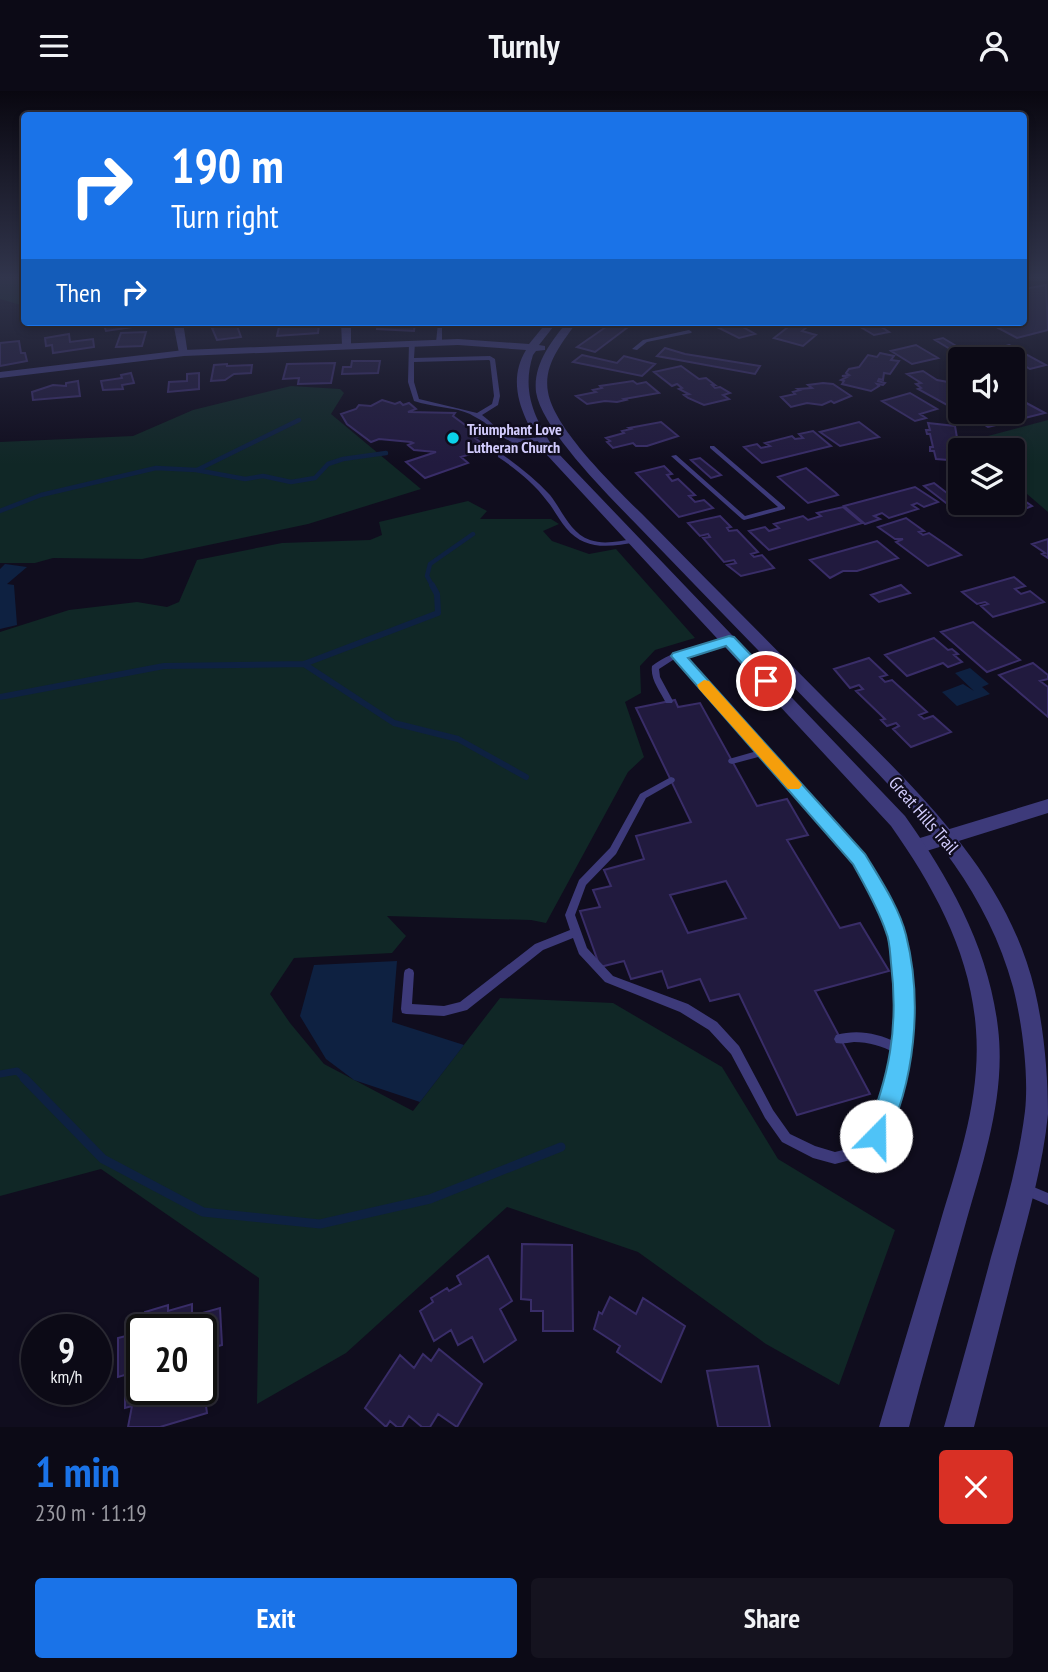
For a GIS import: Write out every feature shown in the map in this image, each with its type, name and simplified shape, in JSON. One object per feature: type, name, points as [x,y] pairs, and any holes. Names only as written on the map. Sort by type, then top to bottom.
[{"type":"street","points":[[181,339],[184,353]]},
{"type":"street","points":[[347,339],[347,345]]},
{"type":"street","name":"Great Hills Trail","points":[[537,339],[530,347],[521,378],[528,415],[541,439],[898,821],[943,887],[963,929],[985,1010],[989,1061],[985,1104],[894,1427]]},
{"type":"street","name":"Great Hills Trail","points":[[559,339],[551,349],[542,375],[542,392],[548,410],[559,428],[609,488],[926,811],[975,876],[998,920],[1024,989],[1034,1049],[1037,1108],[1023,1188],[959,1427]]},
{"type":"street","points":[[0,375],[184,353],[347,345],[439,343],[551,349]]},
{"type":"street","points":[[917,846],[1048,806]]},
{"type":"lane","points":[[635,349],[645,341],[653,339]]},
{"type":"lane","points":[[412,343],[411,382],[416,400],[476,415],[506,440],[541,439]]},
{"type":"lane","points":[[412,360],[493,360],[495,405],[476,415]]},
{"type":"lane","points":[[517,441],[500,450],[500,456],[518,468],[548,496],[569,528],[585,541],[605,545],[635,541]]},
{"type":"lane","points":[[674,456],[744,518],[783,508],[712,447]]},
{"type":"lane","points":[[669,701],[656,677],[655,668],[678,656],[729,641]]},
{"type":"lane","points":[[671,780],[643,796],[613,851],[582,883],[570,915],[583,951],[609,979],[684,1008],[713,1026],[735,1050],[769,1114],[786,1138],[813,1152],[835,1158],[854,1154],[876,1136],[886,1117],[901,1051],[905,996],[897,934],[859,859],[678,656]]},
{"type":"lane","points":[[732,761],[764,752]]},
{"type":"lane","points":[[409,973],[406,1009],[444,1011],[463,1006],[539,947],[576,932]]},
{"type":"lane","points":[[841,1039],[859,1035],[880,1038],[901,1051]]},
{"type":"lane","points":[[1023,1188],[1048,1199]]},
{"type":"green space","points":[[291,386],[340,389],[344,393],[331,414],[421,489],[308,524],[142,559],[53,558],[35,563],[0,563],[0,442],[133,436],[193,410]]},
{"type":"green space","points":[[1048,420],[1048,512],[1025,492],[1025,438],[988,436]]},
{"type":"green space","points":[[468,501],[487,511],[480,519],[551,519],[559,524],[543,531],[552,541],[589,554],[616,549],[695,638],[655,650],[640,666],[641,693],[625,702],[644,757],[628,772],[546,923],[531,920],[387,916],[406,936],[392,953],[294,958],[270,994],[324,1064],[413,1111],[500,998],[613,1003],[722,1067],[778,1159],[895,1230],[839,1385],[766,1344],[638,1252],[507,1207],[346,1353],[257,1404],[259,1278],[101,1169],[0,1196],[0,632],[69,610],[137,602],[167,607],[179,602],[197,560],[282,543],[370,540],[382,535],[379,522]]},
{"type":"water","points":[[5,564],[27,567],[7,584],[14,585],[17,625],[0,629],[0,569]]},
{"type":"water","points":[[970,668],[989,684],[982,687],[990,694],[957,706],[942,692],[963,684],[974,691],[955,673]]},
{"type":"water","points":[[397,961],[392,1022],[464,1045],[420,1102],[354,1080],[326,1059],[300,1016],[314,965]]},
{"type":"building","points":[[45,339],[70,339],[70,342],[93,339],[94,347],[53,353],[52,345],[46,346]]},
{"type":"building","points":[[119,339],[144,339],[142,346],[116,347]]},
{"type":"building","points":[[588,339],[612,339],[595,352],[577,347]]},
{"type":"building","points":[[779,339],[811,339],[803,346]]},
{"type":"building","points":[[945,339],[958,347],[948,348],[935,340]]},
{"type":"building","points":[[19,341],[21,353],[25,353],[27,361],[0,366],[0,343]]},
{"type":"building","points":[[916,345],[938,358],[912,364],[891,351]]},
{"type":"building","points":[[665,348],[685,354],[760,366],[755,374],[657,356]]},
{"type":"building","points":[[880,353],[894,356],[891,360],[899,361],[890,374],[884,373],[883,380],[879,379],[878,381],[885,383],[883,385],[877,384],[879,386],[871,391],[842,384],[844,381],[841,380],[847,377],[842,376],[849,375],[846,373],[849,369],[859,367],[868,355],[877,357]]},
{"type":"building","points":[[1025,354],[1046,365],[1030,369],[1025,366]]},
{"type":"building","points":[[582,355],[617,363],[624,356],[655,364],[642,376],[573,362]]},
{"type":"building","points":[[352,361],[380,361],[378,373],[342,374],[343,367],[351,367]]},
{"type":"building","points":[[335,363],[331,383],[298,384],[299,378],[283,379],[287,364]]},
{"type":"building","points":[[214,365],[252,365],[251,373],[234,374],[225,380],[211,381]]},
{"type":"building","points":[[681,366],[699,379],[706,378],[715,388],[720,387],[730,393],[723,395],[729,399],[704,405],[688,398],[684,395],[689,394],[679,389],[682,388],[677,384],[672,386],[654,372]]},
{"type":"building","points":[[923,371],[937,380],[948,382],[948,405],[918,389],[921,388],[916,384],[921,383],[907,374]]},
{"type":"building","points":[[131,373],[134,383],[122,385],[123,389],[103,390],[101,381],[122,378],[121,375]]},
{"type":"building","points":[[199,373],[199,389],[168,392],[169,382],[187,381],[187,374]]},
{"type":"building","points":[[78,381],[80,396],[33,400],[32,392]]},
{"type":"building","points":[[633,381],[637,384],[646,382],[659,393],[617,402],[587,404],[576,396],[596,392],[593,390],[602,388],[600,386]]},
{"type":"building","points":[[833,384],[851,396],[834,403],[807,403],[791,407],[781,397],[795,394],[793,392],[800,390],[798,389],[812,388],[808,385]]},
{"type":"building","points":[[910,393],[937,409],[920,414],[926,418],[915,421],[882,401]]},
{"type":"building","points":[[382,400],[395,404],[400,402],[403,405],[409,403],[416,409],[408,412],[455,413],[453,416],[480,436],[475,438],[480,442],[469,446],[477,452],[461,457],[468,463],[425,478],[406,462],[436,452],[414,450],[408,445],[413,443],[411,442],[379,439],[371,442],[347,424],[341,414],[356,409],[359,405],[371,406]]},
{"type":"building","points":[[1025,402],[1045,413],[1025,418]]},
{"type":"building","points":[[661,422],[678,436],[647,446],[636,446],[633,443],[613,448],[607,442],[610,441],[606,438],[624,433],[622,431],[631,429],[629,428]]},
{"type":"building","points":[[859,422],[879,437],[840,446],[820,432]]},
{"type":"building","points":[[928,423],[955,426],[957,438],[948,438],[948,460],[936,459],[934,451],[930,451],[930,447],[933,447],[930,434],[927,434],[926,430],[930,430]]},
{"type":"building","points":[[813,431],[831,446],[762,463],[744,447],[757,444],[761,448],[770,446],[765,443],[792,436],[795,439],[803,438],[799,434]]},
{"type":"building","points":[[700,458],[721,475],[711,478],[691,460]]},
{"type":"building","points":[[664,466],[672,474],[667,475],[672,481],[678,479],[695,495],[689,496],[695,502],[704,500],[713,508],[679,517],[636,473]]},
{"type":"building","points":[[806,468],[838,495],[808,503],[778,477]]},
{"type":"building","points":[[934,483],[948,494],[948,502],[946,503],[924,486]]},
{"type":"building","points":[[915,487],[938,502],[924,507],[917,503],[912,505],[918,509],[889,518],[882,513],[874,516],[880,519],[865,524],[844,506]]},
{"type":"building","points":[[843,507],[862,523],[769,550],[749,531],[765,527],[769,531],[779,528],[774,524],[803,516],[808,520],[821,516],[817,513]]},
{"type":"building","points":[[720,516],[731,527],[727,528],[729,531],[737,530],[758,552],[751,554],[754,557],[762,555],[774,568],[741,576],[727,565],[736,563],[734,560],[724,562],[703,538],[710,537],[708,534],[700,536],[688,523]]},
{"type":"building","points":[[906,518],[924,531],[919,532],[923,535],[929,533],[961,555],[928,566],[896,542],[903,539],[895,539],[878,527]]},
{"type":"building","points":[[1048,539],[1048,558],[1032,544]]},
{"type":"building","points":[[877,541],[898,558],[857,571],[843,571],[830,578],[810,560]]},
{"type":"building","points":[[1014,577],[1025,586],[1015,589],[1021,594],[1030,591],[1044,602],[993,617],[981,606],[988,604],[977,604],[962,592]]},
{"type":"building","points":[[901,585],[910,593],[879,602],[871,595]]},
{"type":"building","points":[[973,622],[1020,660],[987,672],[941,632]]},
{"type":"building","points":[[934,638],[948,650],[952,649],[958,654],[954,655],[962,662],[948,667],[943,663],[907,676],[885,655]]},
{"type":"building","points":[[869,658],[887,675],[880,677],[885,682],[892,680],[927,712],[919,715],[924,719],[933,716],[951,732],[911,747],[893,729],[899,726],[896,723],[887,726],[881,720],[885,719],[856,691],[863,689],[859,685],[850,688],[834,669]]},
{"type":"building","points":[[1033,663],[1048,675],[1048,679],[1040,681],[1048,687],[1048,717],[999,675]]},
{"type":"building","points":[[675,700],[678,707],[700,703],[757,806],[787,799],[808,835],[787,840],[840,928],[860,923],[889,971],[815,991],[870,1094],[797,1115],[739,994],[710,1001],[700,979],[668,988],[662,971],[631,979],[624,961],[600,967],[580,911],[600,907],[593,890],[611,886],[604,870],[644,859],[636,836],[691,822],[636,708]],"holes":[[[726,881],[746,918],[688,933],[670,895]]]},
{"type":"building","points":[[522,1244],[572,1245],[573,1331],[543,1331],[543,1311],[531,1311],[531,1300],[521,1299]]},
{"type":"building","points":[[488,1256],[512,1301],[500,1309],[516,1340],[484,1362],[472,1337],[458,1345],[451,1330],[434,1341],[420,1311],[433,1302],[431,1298],[447,1288],[449,1291],[461,1284],[457,1276]]},
{"type":"building","points":[[610,1297],[636,1314],[643,1298],[685,1326],[661,1382],[617,1352],[620,1346],[594,1329],[599,1312],[602,1314]]},
{"type":"building","points":[[192,1304],[192,1314],[145,1314],[168,1305],[168,1311]]},
{"type":"building","points":[[220,1308],[222,1345],[217,1346],[217,1314],[199,1314]]},
{"type":"building","points":[[126,1336],[126,1375],[118,1377],[118,1338]]},
{"type":"building","points":[[439,1349],[482,1384],[457,1427],[438,1414],[430,1427],[422,1427],[409,1416],[402,1427],[397,1427],[390,1421],[386,1427],[365,1408],[400,1355],[414,1368],[423,1354],[431,1361]]},
{"type":"building","points":[[758,1366],[770,1427],[718,1427],[707,1371]]},
{"type":"building","points":[[125,1392],[126,1405],[206,1405],[207,1413],[160,1427],[128,1427],[132,1406],[125,1408]]},
{"type":"waterway","points":[[197,470],[299,420]]},
{"type":"waterway","points":[[0,511],[41,495],[156,468],[196,470],[245,479],[263,476],[291,482],[315,478],[328,464],[343,459],[386,453]]},
{"type":"waterway","points":[[433,587],[427,576],[430,564],[473,534]]},
{"type":"waterway","points":[[304,664],[438,613],[437,594],[432,585]]},
{"type":"waterway","points":[[0,697],[164,666],[304,664]]},
{"type":"waterway","points":[[304,664],[394,723],[458,739],[526,777]]},
{"type":"waterway","points":[[0,1074],[17,1071],[24,1078]]},
{"type":"waterway","points":[[24,1078],[103,1159],[203,1212],[320,1224],[430,1199],[561,1147]]},
{"type":"slow traffic","points":[[704,685],[794,785]]},
{"type":"place","name":"Triumphant Love Lutheran Church","points":[[453,438]]},
{"type":"route","points":[[766,681],[729,641],[678,656],[859,859],[897,934],[905,996],[901,1051],[886,1117],[876,1136]]}]
